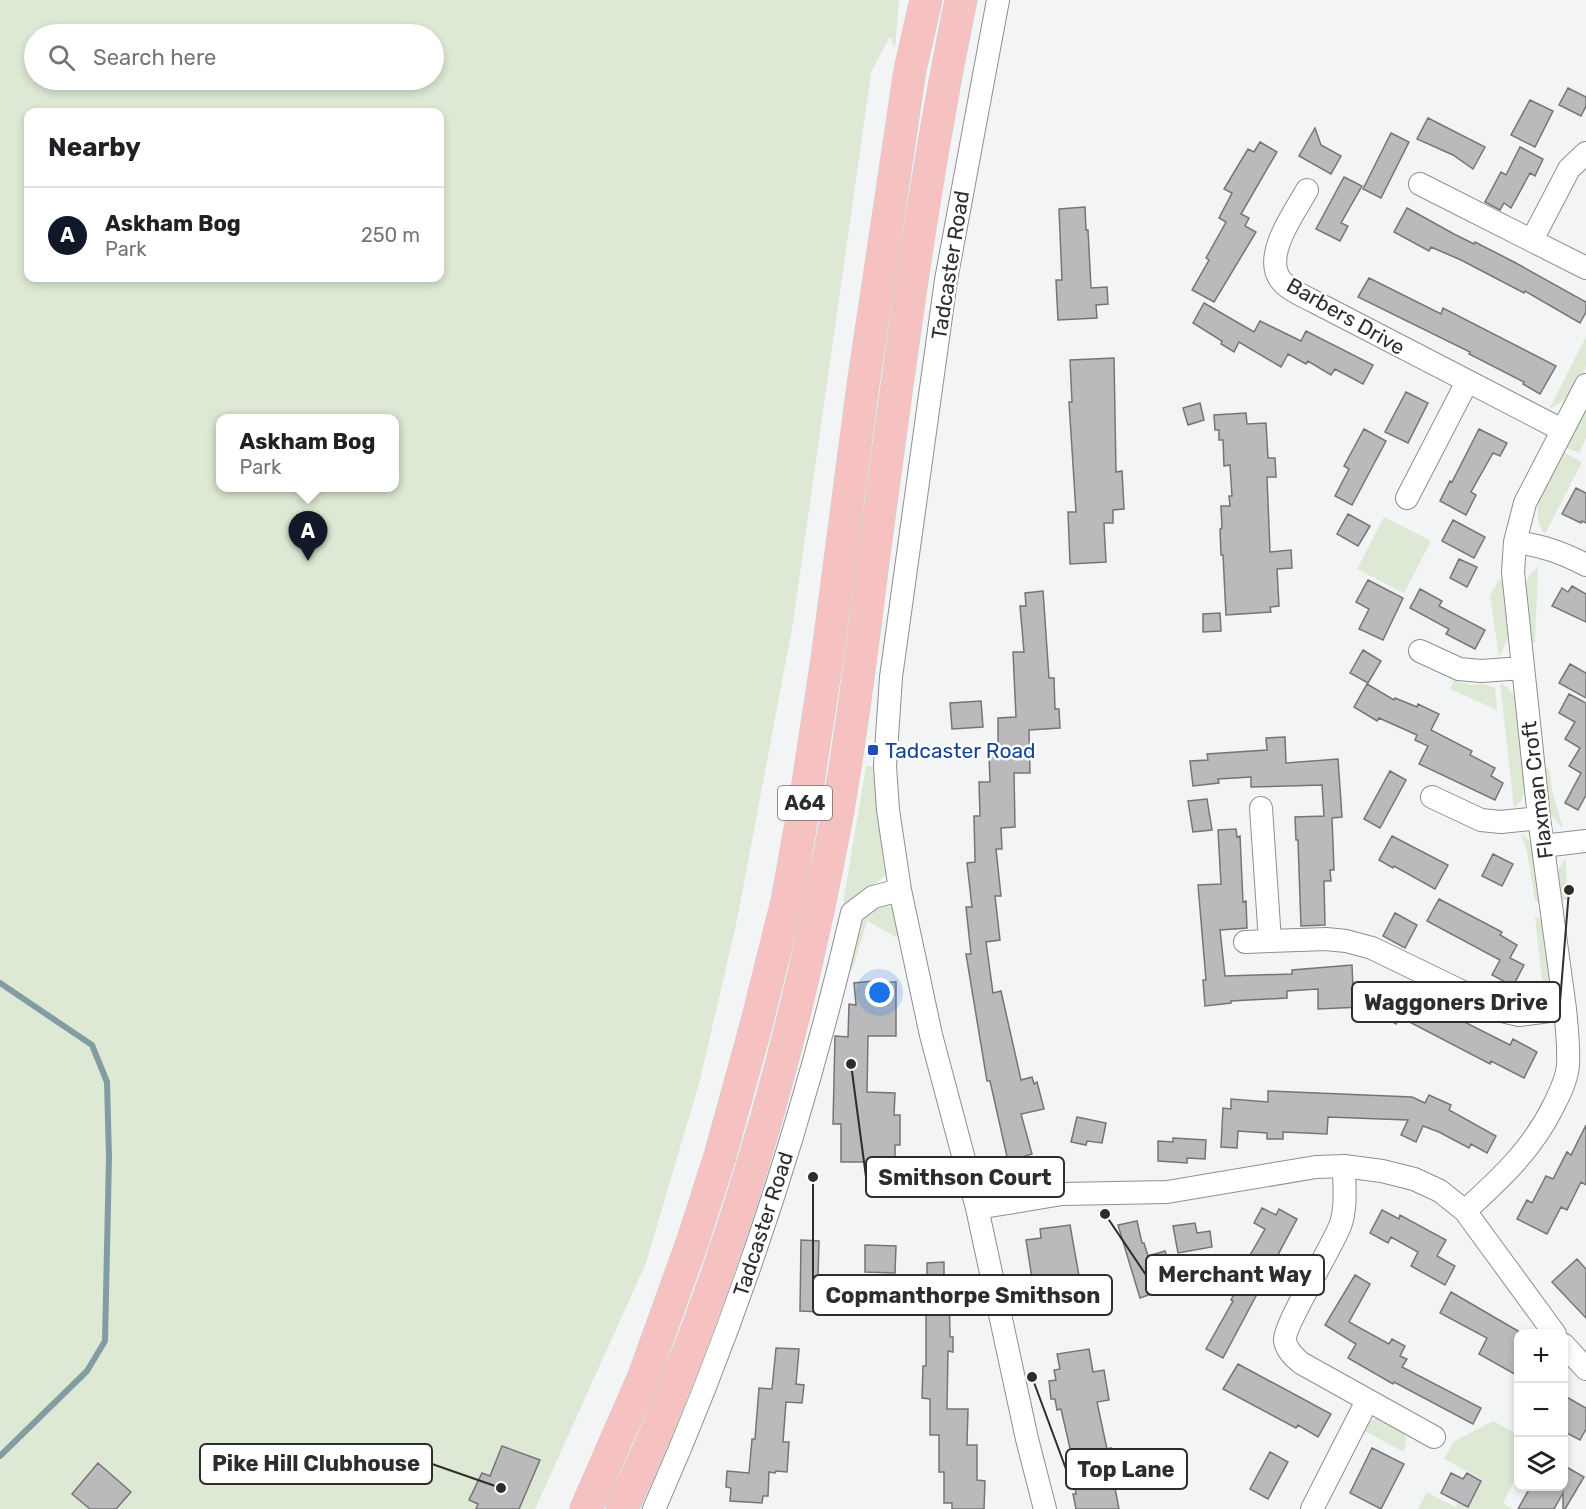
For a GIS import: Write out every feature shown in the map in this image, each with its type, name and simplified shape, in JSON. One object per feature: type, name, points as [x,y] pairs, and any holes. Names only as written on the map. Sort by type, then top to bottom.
[{"type":"highway","name":"A64","points":[[910,70],[912,0]]},
{"type":"highway","name":"A64","points":[[586,1509],[644,1376],[693,1240],[720,1156],[758,1022],[787,901],[825,671],[862,385],[910,70],[926,0]]},
{"type":"highway","name":"A64","points":[[621,1509],[674,1390],[714,1282],[748,1178],[780,1068],[815,927],[840,794],[917,254],[961,0]]},
{"type":"street","name":"Tadcaster Road","points":[[654,1509],[714,1365],[757,1247],[800,1109],[852,913],[873,897],[900,890],[888,810],[885,766],[891,677],[951,244],[998,0]]},
{"type":"street","points":[[1532,240],[1569,169],[1586,153]]},
{"type":"street","points":[[1420,184],[1586,268]]},
{"type":"street","name":"Barbers Drive","points":[[1307,190],[1274,254],[1275,268],[1281,280],[1292,290],[1562,430]]},
{"type":"street","points":[[1407,498],[1467,382]]},
{"type":"street","name":"Flaxman Croft","points":[[1465,1211],[1505,1175],[1527,1151],[1560,1093],[1568,1067],[1565,1010],[1539,818],[1513,587],[1515,542],[1525,503],[1586,385]]},
{"type":"street","points":[[1515,542],[1562,552],[1586,565]]},
{"type":"street","points":[[1420,651],[1459,669],[1481,671],[1523,668]]},
{"type":"street","points":[[1432,797],[1481,820],[1501,822],[1539,818]]},
{"type":"street","points":[[1261,808],[1270,941]]},
{"type":"street","points":[[1544,846],[1586,841]]},
{"type":"street","points":[[900,890],[931,1035],[977,1208],[1027,1439],[1045,1509]]},
{"type":"street","points":[[1245,942],[1326,939],[1346,942],[1372,948],[1502,1011],[1519,1015],[1565,1010]]},
{"type":"street","points":[[977,1208],[1062,1194],[1167,1192],[1316,1167],[1344,1166],[1383,1171],[1414,1179],[1440,1191],[1465,1211],[1551,1329]]},
{"type":"street","points":[[1344,1166],[1344,1209],[1340,1225],[1289,1325],[1285,1340],[1290,1353],[1300,1363],[1434,1437]]},
{"type":"street","points":[[1568,1350],[1586,1370]]},
{"type":"street","points":[[1312,1509],[1367,1401]]},
{"type":"green space","points":[[0,0],[899,0],[895,49],[890,36],[871,73],[793,623],[737,920],[700,1080],[646,1263],[535,1509],[0,1509]]},
{"type":"green space","points":[[1586,337],[1586,366],[1580,380],[1567,397],[1549,409]]},
{"type":"green space","points":[[1586,406],[1586,438],[1579,453],[1565,447]]},
{"type":"green space","points":[[1563,452],[1582,462],[1545,534],[1538,514],[1539,504],[1547,482]]},
{"type":"green space","points":[[1384,517],[1431,541],[1404,593],[1357,569]]},
{"type":"green space","points":[[1538,567],[1535,643],[1530,641],[1524,601],[1527,582]]},
{"type":"green space","points":[[1499,579],[1503,581],[1508,639],[1499,657],[1490,596]]},
{"type":"green space","points":[[1454,680],[1471,685],[1484,684],[1495,688],[1497,710],[1450,689]]},
{"type":"green space","points":[[1500,683],[1508,688],[1516,699],[1526,787],[1521,801],[1514,808]]},
{"type":"green space","points":[[866,766],[878,767],[878,803],[885,875],[841,915]]},
{"type":"green space","points":[[1544,767],[1550,770],[1552,790],[1563,829],[1550,814]]},
{"type":"green space","points":[[1521,834],[1530,841],[1534,849],[1540,903],[1535,901],[1527,851]]},
{"type":"green space","points":[[1566,859],[1567,900],[1560,901],[1558,873]]},
{"type":"green space","points":[[888,905],[894,909],[898,938],[867,921],[852,971],[848,965],[859,927],[870,913]]},
{"type":"green space","points":[[1535,916],[1543,920],[1549,979],[1543,989]]},
{"type":"green space","points":[[1378,1418],[1404,1431],[1406,1440],[1404,1452],[1362,1430],[1367,1422]]},
{"type":"green space","points":[[1493,1421],[1514,1432],[1514,1482],[1503,1503],[1513,1509],[1418,1509],[1427,1492],[1455,1507],[1458,1502],[1468,1506],[1482,1479],[1444,1459],[1453,1442]]},
{"type":"building","points":[[1568,88],[1586,97],[1586,106],[1581,116],[1559,105]]},
{"type":"building","points":[[1530,100],[1553,111],[1535,147],[1511,135]]},
{"type":"building","points":[[1428,118],[1485,147],[1473,169],[1453,155],[1417,139]]},
{"type":"building","points":[[1315,128],[1321,145],[1341,156],[1331,174],[1299,156]]},
{"type":"building","points":[[1391,133],[1409,142],[1381,198],[1363,189]]},
{"type":"building","points":[[1260,142],[1277,152],[1241,214],[1249,218],[1245,226],[1256,232],[1214,302],[1192,290],[1226,222],[1219,218],[1232,193],[1224,189],[1248,149],[1254,152]]},
{"type":"building","points":[[1520,147],[1543,159],[1535,176],[1530,173],[1511,208],[1504,203],[1500,210],[1485,202],[1501,172],[1506,175]]},
{"type":"building","points":[[1344,177],[1362,186],[1341,223],[1348,226],[1340,241],[1316,229]]},
{"type":"building","points":[[1085,207],[1091,288],[1107,287],[1108,304],[1096,305],[1097,318],[1058,320],[1056,280],[1062,280],[1059,209]]},
{"type":"building","points":[[1407,208],[1454,234],[1514,262],[1586,302],[1586,312],[1580,323],[1525,291],[1524,293],[1431,247],[1429,251],[1394,232]]},
{"type":"building","points":[[1369,278],[1441,314],[1443,308],[1556,366],[1540,394],[1523,384],[1524,382],[1469,354],[1470,352],[1358,297]]},
{"type":"building","points":[[1204,303],[1254,332],[1260,321],[1301,341],[1306,331],[1373,365],[1363,384],[1335,369],[1331,375],[1308,361],[1306,364],[1288,354],[1281,367],[1239,342],[1234,352],[1221,344],[1222,341],[1193,323]]},
{"type":"building","points":[[1114,358],[1116,472],[1122,471],[1124,509],[1113,510],[1113,523],[1104,523],[1106,562],[1070,564],[1068,512],[1076,512],[1069,402],[1072,402],[1070,360]]},
{"type":"building","points":[[1406,392],[1428,403],[1408,443],[1385,432]]},
{"type":"building","points":[[1200,403],[1204,420],[1188,425],[1183,408]]},
{"type":"building","points":[[1246,413],[1247,424],[1266,423],[1268,458],[1275,458],[1276,477],[1267,477],[1270,552],[1291,550],[1292,568],[1277,569],[1279,606],[1270,607],[1271,612],[1226,615],[1223,555],[1221,555],[1221,506],[1230,506],[1229,496],[1232,496],[1230,465],[1224,466],[1223,440],[1219,440],[1219,430],[1215,430],[1214,415]]},
{"type":"building","points":[[1364,429],[1386,441],[1352,505],[1335,496],[1349,469],[1344,466]]},
{"type":"building","points":[[1479,429],[1507,443],[1500,456],[1493,453],[1471,492],[1476,495],[1466,515],[1440,501]]},
{"type":"building","points":[[1576,488],[1586,493],[1586,523],[1562,514]]},
{"type":"building","points":[[1348,514],[1370,526],[1358,546],[1337,534]]},
{"type":"building","points":[[1453,520],[1485,537],[1474,558],[1442,541]]},
{"type":"building","points":[[1459,559],[1477,567],[1467,587],[1450,578]]},
{"type":"building","points":[[1368,580],[1403,598],[1383,640],[1359,629],[1369,609],[1356,602]]},
{"type":"building","points":[[1572,586],[1586,594],[1586,622],[1552,606],[1562,588],[1568,592]]},
{"type":"building","points":[[1420,589],[1442,601],[1439,606],[1485,630],[1475,649],[1446,634],[1449,629],[1410,608]]},
{"type":"building","points":[[1043,591],[1049,678],[1054,678],[1055,709],[1059,709],[1060,728],[1029,730],[1030,773],[1014,773],[1015,827],[1001,828],[1002,849],[996,849],[1001,896],[995,896],[1000,940],[986,942],[993,993],[1001,991],[1021,1080],[1032,1077],[1034,1084],[1037,1082],[1044,1109],[1021,1114],[1032,1154],[1008,1161],[990,1081],[987,1081],[966,954],[971,954],[966,907],[972,907],[967,863],[975,862],[974,816],[980,816],[979,782],[990,782],[989,755],[998,755],[998,718],[1016,717],[1013,652],[1024,652],[1020,606],[1026,606],[1025,593]]},
{"type":"building","points":[[1220,613],[1221,631],[1203,632],[1203,614]]},
{"type":"building","points":[[1363,650],[1381,661],[1368,683],[1350,673]]},
{"type":"building","points":[[1570,664],[1586,673],[1586,698],[1559,683]]},
{"type":"building","points":[[1367,684],[1394,700],[1395,698],[1417,707],[1418,704],[1439,714],[1431,730],[1472,751],[1470,755],[1495,768],[1491,776],[1503,783],[1495,800],[1419,764],[1428,746],[1415,740],[1417,735],[1379,718],[1377,721],[1354,707]]},
{"type":"building","points":[[1569,694],[1586,703],[1586,795],[1578,810],[1565,803],[1581,773],[1569,766],[1580,748],[1565,739],[1575,722],[1559,713]]},
{"type":"building","points":[[981,701],[983,727],[952,729],[950,703]]},
{"type":"building","points":[[1285,737],[1286,763],[1338,759],[1342,817],[1332,818],[1334,870],[1330,870],[1331,881],[1324,881],[1325,925],[1301,926],[1295,817],[1324,816],[1322,785],[1251,787],[1251,777],[1218,779],[1219,783],[1193,786],[1190,761],[1208,760],[1207,754],[1267,750],[1266,738]]},
{"type":"building","points":[[1390,771],[1406,780],[1380,828],[1364,819]]},
{"type":"building","points":[[1207,799],[1212,830],[1193,832],[1188,801]]},
{"type":"building","points":[[1236,829],[1237,837],[1240,836],[1243,902],[1246,901],[1247,928],[1220,930],[1225,976],[1292,974],[1292,970],[1352,965],[1353,989],[1360,988],[1361,1007],[1318,1009],[1318,989],[1287,991],[1287,998],[1231,1001],[1231,1003],[1205,1006],[1203,980],[1206,980],[1198,885],[1221,884],[1218,830]]},
{"type":"building","points":[[1392,836],[1448,865],[1435,889],[1379,860]]},
{"type":"building","points":[[1493,854],[1513,864],[1502,886],[1482,876]]},
{"type":"building","points":[[1439,899],[1502,932],[1500,935],[1517,945],[1510,958],[1524,965],[1513,986],[1492,975],[1500,960],[1427,921]]},
{"type":"building","points":[[1395,913],[1417,925],[1405,948],[1383,936]]},
{"type":"building","points":[[873,981],[874,983],[896,982],[896,1036],[868,1036],[867,1092],[895,1093],[894,1115],[900,1115],[900,1145],[895,1145],[895,1162],[841,1162],[841,1124],[833,1124],[835,1036],[848,1037],[849,1004],[856,1005],[854,983]]},
{"type":"building","points":[[1389,990],[1416,1005],[1419,999],[1510,1045],[1513,1039],[1537,1052],[1524,1078],[1491,1061],[1490,1064],[1400,1017],[1396,1024],[1377,1013]]},
{"type":"building","points":[[1268,1091],[1412,1097],[1425,1103],[1429,1095],[1451,1105],[1449,1110],[1496,1136],[1487,1153],[1471,1144],[1469,1148],[1423,1126],[1416,1142],[1401,1135],[1408,1120],[1328,1117],[1327,1134],[1283,1132],[1283,1139],[1267,1139],[1267,1133],[1238,1131],[1237,1148],[1221,1147],[1223,1108],[1231,1109],[1231,1099],[1268,1102]]},
{"type":"building","points":[[1077,1117],[1106,1123],[1102,1143],[1087,1141],[1086,1145],[1071,1142]]},
{"type":"building","points":[[1586,1125],[1586,1185],[1581,1182],[1567,1210],[1561,1207],[1547,1234],[1517,1219],[1527,1200],[1532,1203],[1546,1176],[1553,1179],[1567,1152],[1571,1155]]},
{"type":"building","points":[[1173,1138],[1206,1140],[1205,1159],[1187,1158],[1187,1163],[1158,1161],[1158,1141],[1173,1142]]},
{"type":"building","points":[[1262,1208],[1276,1215],[1279,1209],[1297,1219],[1223,1358],[1206,1349],[1233,1301],[1231,1300],[1246,1272],[1242,1269],[1265,1229],[1254,1223]]},
{"type":"building","points":[[1382,1210],[1399,1219],[1400,1215],[1446,1240],[1437,1256],[1455,1266],[1445,1285],[1411,1266],[1418,1252],[1391,1237],[1388,1243],[1370,1233]]},
{"type":"building","points":[[1137,1221],[1142,1243],[1144,1243],[1148,1256],[1165,1251],[1173,1276],[1151,1283],[1154,1293],[1140,1298],[1118,1225]]},
{"type":"building","points":[[1195,1223],[1197,1233],[1210,1231],[1212,1247],[1178,1253],[1173,1226]]},
{"type":"building","points":[[1070,1225],[1079,1276],[1047,1280],[1048,1289],[1034,1291],[1026,1240],[1041,1238],[1040,1229]]},
{"type":"building","points":[[801,1240],[819,1241],[818,1276],[822,1276],[821,1312],[800,1311]]},
{"type":"building","points":[[865,1245],[896,1246],[895,1273],[865,1272]]},
{"type":"building","points":[[1577,1259],[1586,1269],[1586,1318],[1552,1282]]},
{"type":"building","points":[[944,1262],[944,1281],[949,1282],[950,1337],[953,1337],[953,1352],[948,1351],[947,1409],[968,1409],[967,1445],[977,1445],[977,1480],[985,1481],[984,1509],[952,1509],[952,1503],[944,1503],[944,1472],[939,1472],[939,1435],[930,1435],[930,1399],[922,1398],[923,1366],[926,1366],[924,1280],[927,1280],[927,1263]]},
{"type":"building","points":[[1355,1275],[1370,1284],[1349,1322],[1389,1344],[1392,1339],[1405,1346],[1400,1356],[1407,1359],[1402,1367],[1481,1408],[1473,1424],[1394,1382],[1393,1384],[1348,1358],[1356,1344],[1325,1325]]},
{"type":"building","points":[[1451,1292],[1515,1329],[1514,1374],[1479,1354],[1487,1338],[1440,1313]]},
{"type":"building","points":[[776,1348],[799,1349],[796,1384],[804,1385],[802,1403],[786,1402],[783,1442],[789,1442],[787,1472],[769,1472],[768,1496],[763,1496],[762,1503],[730,1501],[731,1488],[726,1487],[727,1471],[749,1473],[752,1439],[755,1439],[759,1388],[772,1389]]},
{"type":"building","points":[[1089,1349],[1093,1372],[1104,1370],[1109,1400],[1097,1402],[1107,1449],[1111,1448],[1119,1509],[1076,1509],[1073,1494],[1076,1494],[1069,1458],[1072,1457],[1061,1409],[1057,1410],[1055,1399],[1051,1399],[1049,1381],[1056,1380],[1054,1370],[1060,1369],[1057,1354]]},
{"type":"building","points":[[1238,1364],[1331,1414],[1318,1437],[1298,1425],[1296,1428],[1223,1389]]},
{"type":"building","points":[[1568,1398],[1586,1408],[1586,1429],[1580,1440],[1568,1434]]},
{"type":"building","points":[[502,1446],[540,1460],[519,1509],[476,1509],[478,1504],[469,1500],[482,1473],[490,1476]]},
{"type":"building","points":[[1372,1448],[1404,1464],[1381,1509],[1350,1493]]},
{"type":"building","points":[[1270,1452],[1288,1462],[1268,1499],[1250,1489]]},
{"type":"building","points":[[98,1463],[131,1492],[116,1509],[90,1509],[72,1494]]},
{"type":"building","points":[[1568,1468],[1584,1477],[1565,1509],[1563,1509],[1563,1493],[1554,1509],[1518,1509],[1528,1491],[1568,1491]]},
{"type":"building","points":[[1451,1473],[1463,1479],[1467,1473],[1481,1481],[1468,1507],[1441,1493]]},
{"type":"waterway","points":[[0,983],[92,1045],[107,1082],[109,1157],[105,1341],[87,1371],[0,1456]]},
{"type":"place","name":"Askham Bog","points":[[308,561]]},
{"type":"place","name":"Tadcaster Road","points":[[873,750]]},
{"type":"place","name":"Waggoners Drive","points":[[1569,890]]},
{"type":"place","name":"Smithson Court","points":[[851,1064]]},
{"type":"place","name":"Copmanthorpe Smithson","points":[[813,1177]]},
{"type":"place","name":"Merchant Way","points":[[1105,1214]]},
{"type":"place","name":"Top Lane","points":[[1032,1377]]},
{"type":"place","name":"Pike Hill Clubhouse","points":[[501,1488]]}]
